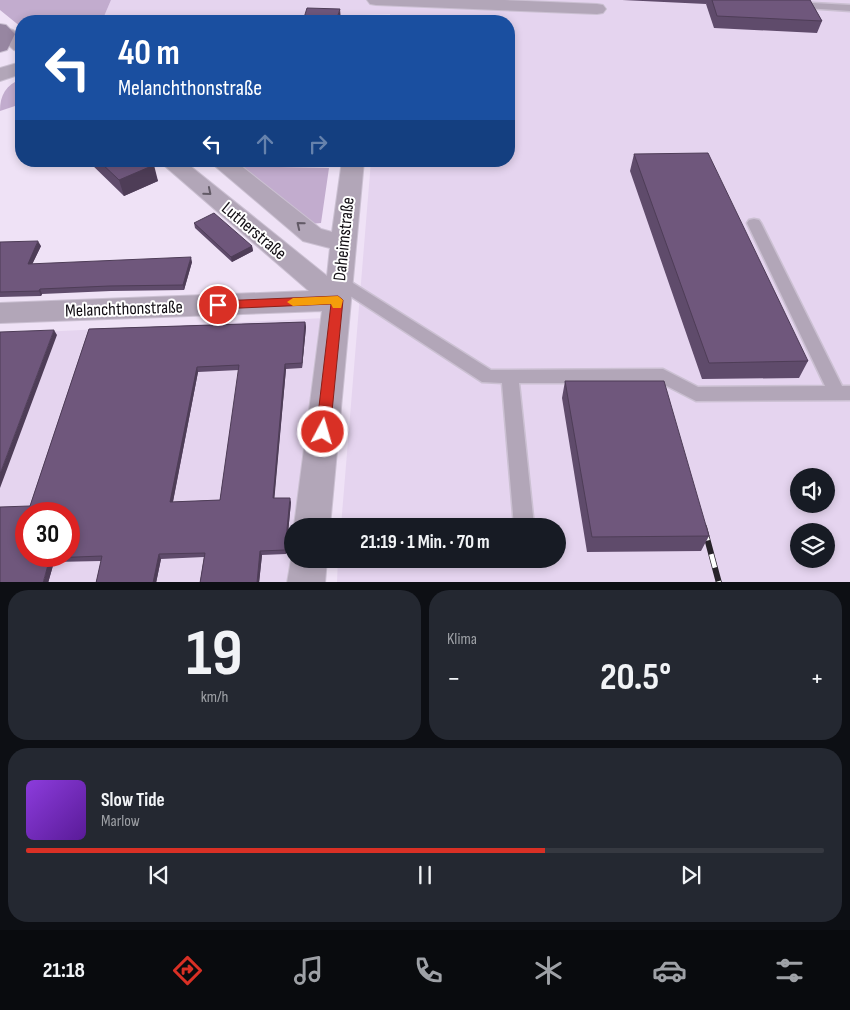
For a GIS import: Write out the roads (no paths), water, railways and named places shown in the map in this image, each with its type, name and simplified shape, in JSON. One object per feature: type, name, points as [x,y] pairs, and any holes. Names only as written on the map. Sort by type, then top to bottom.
[{"type":"street","points":[[372,5],[597,9]]},
{"type":"street","points":[[2,37],[15,43]]},
{"type":"street","points":[[0,75],[15,70]]},
{"type":"street","name":"Lutherstraße","points":[[178,167],[339,291]]},
{"type":"street","name":"Lutherstraße","points":[[227,167],[312,235],[344,243]]},
{"type":"street","name":"Daheimstraße","points":[[313,518],[352,167]]},
{"type":"street","name":"Melanchthonstraße","points":[[0,314],[339,291]]},
{"type":"street","points":[[306,582],[308,568]]},
{"type":"lane","points":[[784,5],[850,8]]},
{"type":"lane","points":[[339,291],[488,377],[663,376],[696,394],[843,393],[754,223]]},
{"type":"lane","points":[[510,377],[523,518]]},
{"type":"railway","points":[[704,527],[719,582]]}]
